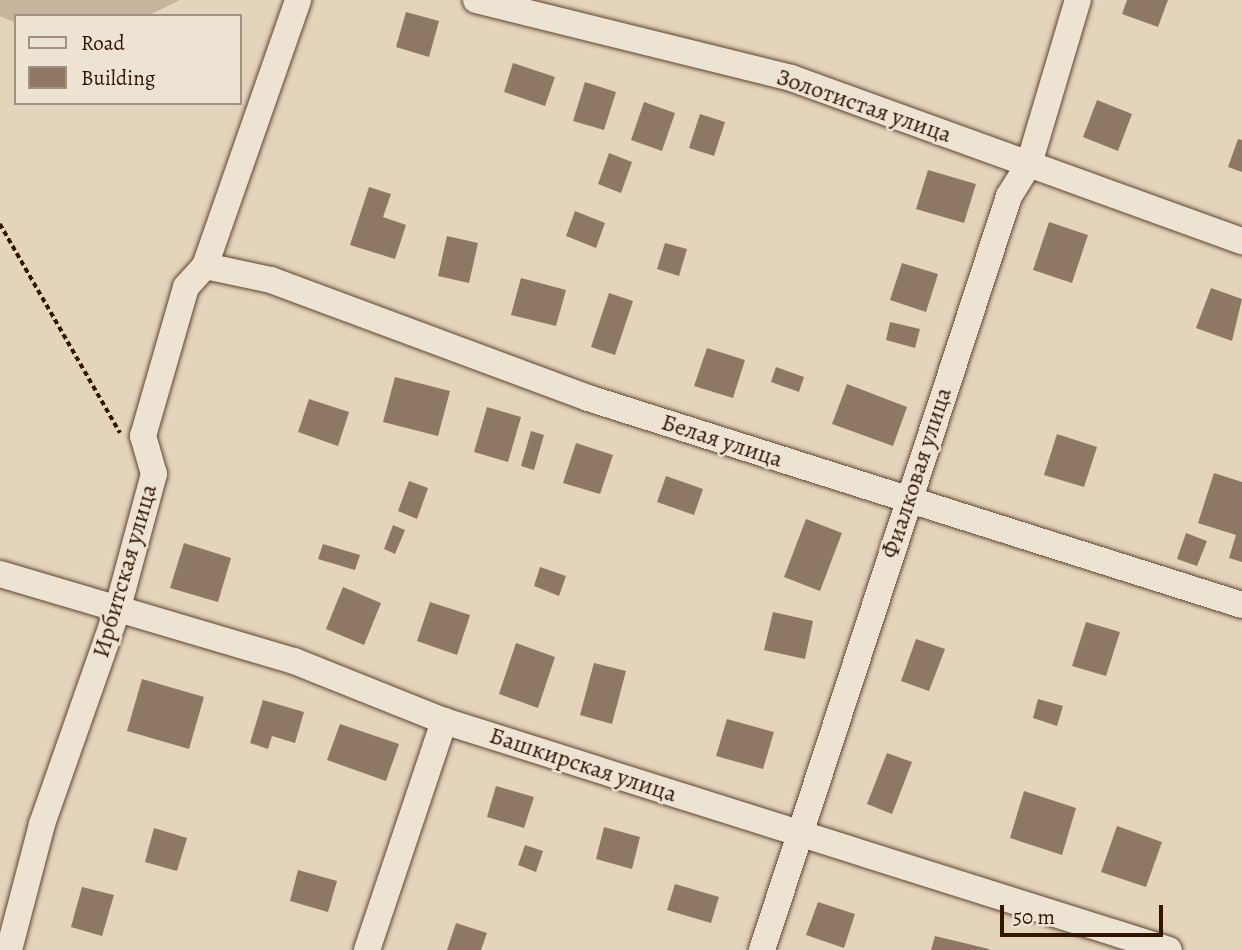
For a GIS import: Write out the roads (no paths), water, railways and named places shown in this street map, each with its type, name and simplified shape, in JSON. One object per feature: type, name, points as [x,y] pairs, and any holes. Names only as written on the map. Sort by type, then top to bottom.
[{"type":"street","points":[[205,266],[298,0]]},
{"type":"street","name":"Золотистая улица","points":[[476,0],[791,78],[1242,241]]},
{"type":"street","name":"Фиалковая улица","points":[[762,950],[796,832],[1009,196],[1029,164],[1078,0]]},
{"type":"street","name":"Ирбитская улица","points":[[9,950],[42,824],[117,611],[154,474],[143,436],[186,287],[205,266]]},
{"type":"street","name":"Белая улица","points":[[205,266],[271,280],[588,398],[1242,605]]},
{"type":"street","name":"Башкирская улица","points":[[0,574],[117,611],[294,661],[443,721],[1169,950]]},
{"type":"street","points":[[367,950],[443,721]]}]
